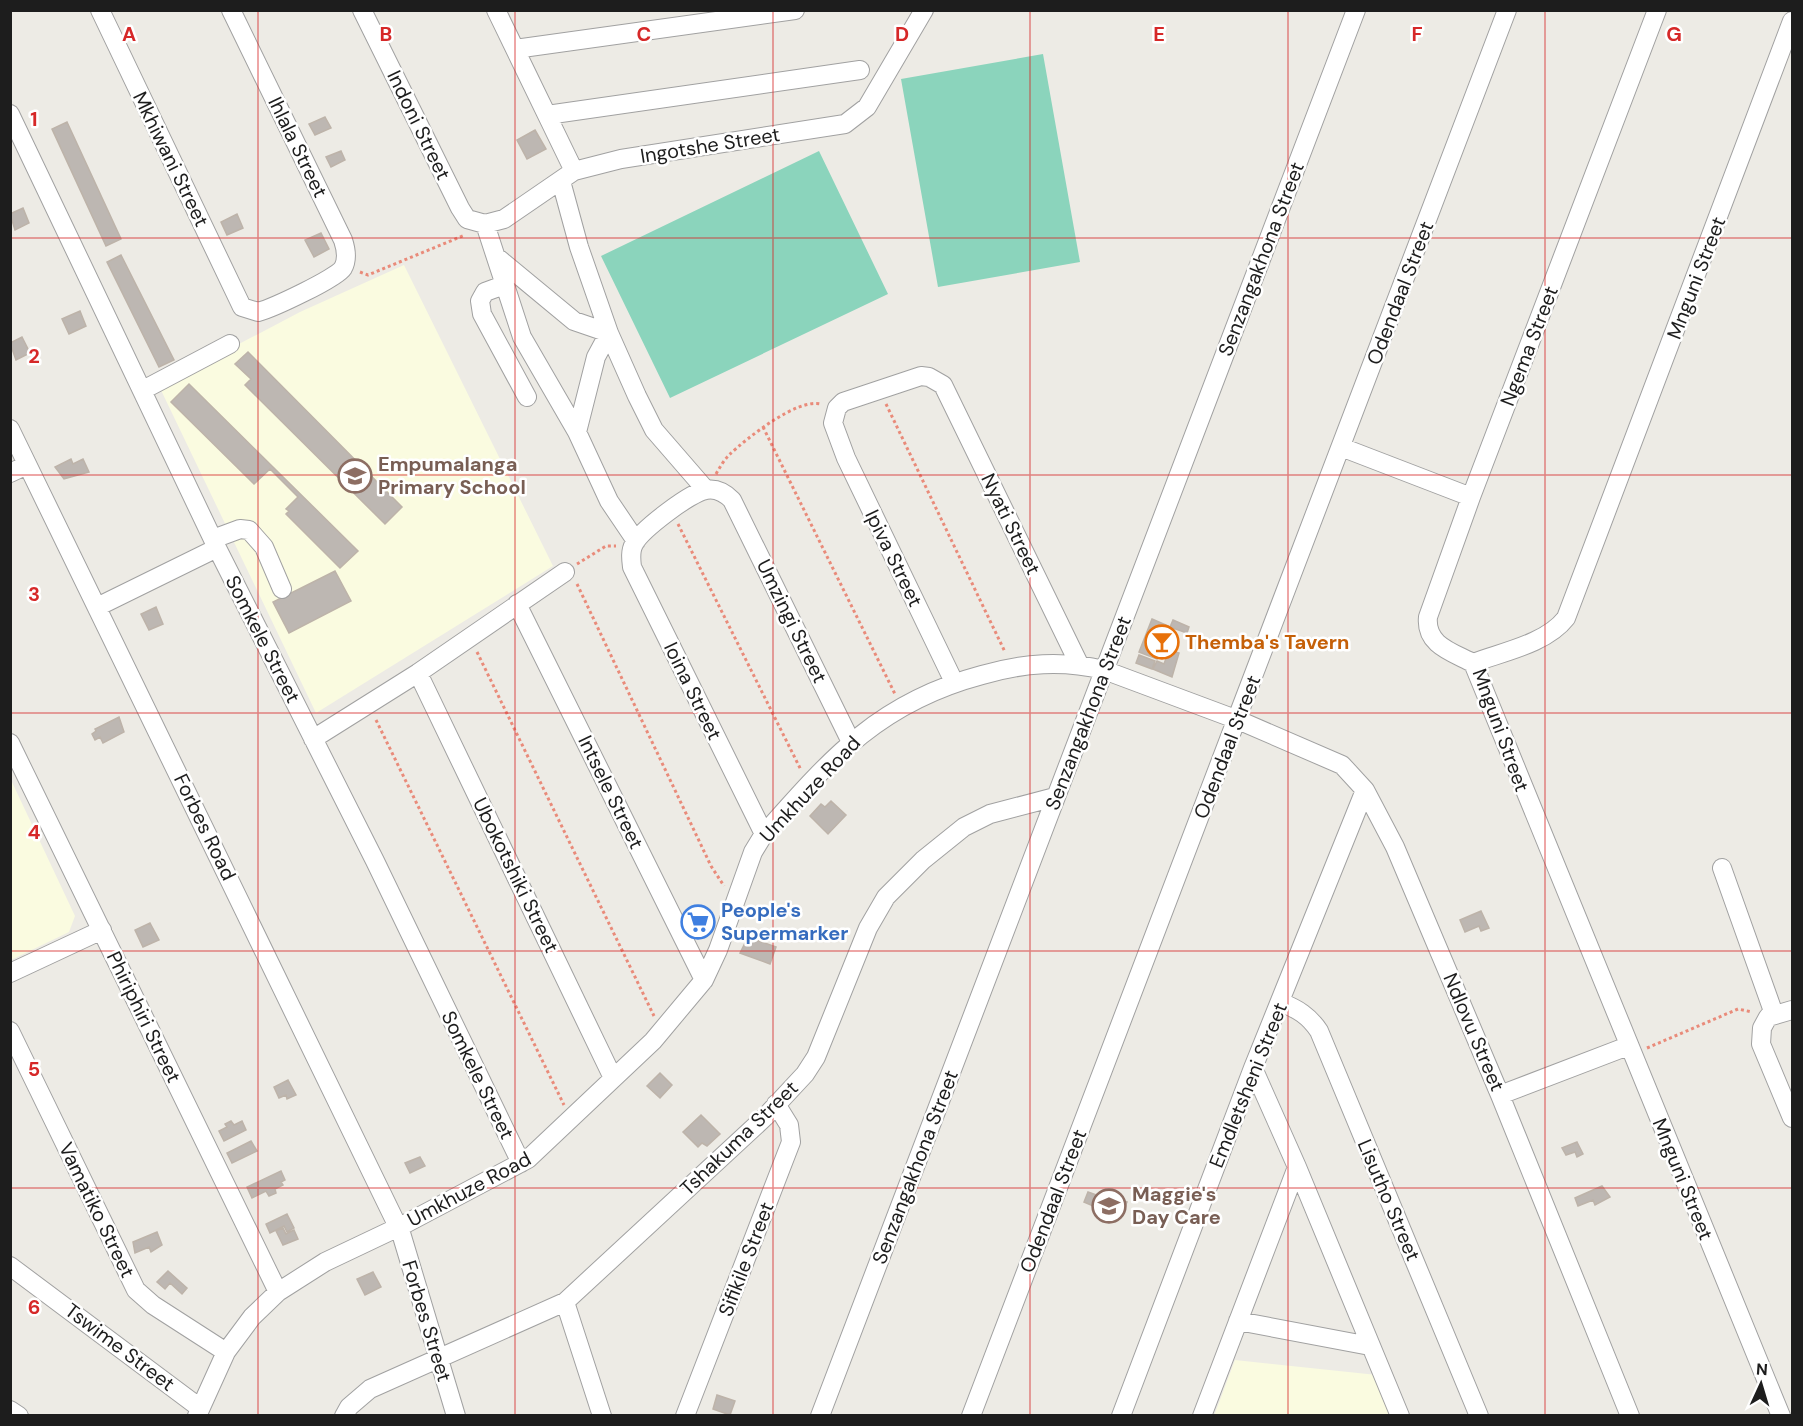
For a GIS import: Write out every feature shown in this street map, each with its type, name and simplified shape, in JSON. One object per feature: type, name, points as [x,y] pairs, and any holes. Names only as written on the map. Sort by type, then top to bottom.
[{"type":"street","name":"Mkhiwani Street","points":[[100,10],[242,307],[258,312],[327,279],[344,267]]},
{"type":"street","name":"Ihlala Street","points":[[231,10],[344,240],[346,259],[344,267]]},
{"type":"street","name":"Indoni Street","points":[[362,10],[460,208],[467,219],[480,224]]},
{"type":"street","points":[[480,224],[499,260],[504,285],[522,337],[578,432],[609,501],[634,543],[694,494],[706,490],[654,430],[609,333],[579,247],[568,176],[547,115],[496,10]]},
{"type":"street","points":[[515,49],[795,10]]},
{"type":"street","name":"Ingotshe Street","points":[[480,224],[504,219],[568,176],[666,151],[845,124],[867,107],[924,10]]},
{"type":"street","name":"Senzangakhona Street","points":[[820,1416],[1356,10]]},
{"type":"street","name":"Odendaal Street","points":[[971,1416],[1507,10]]},
{"type":"street","name":"Ngema Street","points":[[1473,663],[1441,647],[1429,634],[1427,625],[1471,497],[1657,10]]},
{"type":"street","name":"Mnguni Street","points":[[1781,1416],[1473,663],[1544,636],[1560,626],[1566,618],[1792,21]]},
{"type":"street","points":[[547,115],[860,70]]},
{"type":"street","name":"Somkele Street","points":[[10,114],[215,543],[314,739],[521,1163]]},
{"type":"street","points":[[499,260],[574,321],[609,333]]},
{"type":"street","points":[[504,285],[485,292],[480,301],[482,314],[527,398]]},
{"type":"street","points":[[578,432],[596,357],[609,333]]},
{"type":"street","points":[[143,390],[230,344]]},
{"type":"street","name":"Nyati Street","points":[[879,389],[921,376],[929,377],[943,385],[1079,664]]},
{"type":"street","points":[[837,408],[843,402],[879,389]]},
{"type":"street","name":"Ipiva Street","points":[[837,408],[834,414],[835,433],[954,682]]},
{"type":"street","name":"Forbes Road","points":[[10,429],[398,1227]]},
{"type":"street","points":[[1341,447],[1471,497]]},
{"type":"street","points":[[10,473],[27,465]]},
{"type":"street","name":"Umzingi Street","points":[[706,490],[724,493],[732,500],[851,742]]},
{"type":"street","points":[[97,607],[240,529],[249,530],[264,547],[282,589]]},
{"type":"street","name":"Ioina Street","points":[[634,543],[632,567],[764,834]]},
{"type":"street","points":[[314,739],[418,673],[567,571]]},
{"type":"street","name":"Intsele Street","points":[[517,604],[704,980]]},
{"type":"street","name":"Umkhuze Road","points":[[198,1412],[226,1353],[252,1317],[278,1292],[325,1262],[398,1227],[521,1163],[541,1150],[661,1031],[704,980],[753,852],[764,834],[851,742],[901,706],[954,682],[1012,667],[1036,663],[1079,664],[1104,670],[1238,720]]},
{"type":"street","name":"Ubokotshiki Street","points":[[418,673],[613,1078]]},
{"type":"street","name":"Ndlovu Street","points":[[1238,720],[1330,758],[1349,771],[1365,790],[1395,847],[1500,1095],[1630,1416]]},
{"type":"street","name":"Phiriphiri Street","points":[[10,743],[278,1292]]},
{"type":"street","name":"Emdletsheni Street","points":[[1121,1416],[1253,1068],[1365,790]]},
{"type":"street","name":"Tshakuma Street","points":[[344,1416],[349,1407],[370,1389],[565,1302],[805,1074],[816,1057],[868,928],[886,897],[923,860],[964,827],[990,814],[1056,797]]},
{"type":"street","points":[[1722,868],[1771,1016]]},
{"type":"street","points":[[10,973],[102,930]]},
{"type":"street","name":"Lisutho Street","points":[[1280,1002],[1298,1009],[1312,1020],[1319,1031],[1479,1416]]},
{"type":"street","points":[[1792,1010],[1771,1016],[1762,1028],[1761,1044],[1792,1118]]},
{"type":"street","name":"Vamatiko Street","points":[[10,1031],[136,1290],[153,1305],[226,1353]]},
{"type":"street","points":[[1500,1095],[1630,1050]]},
{"type":"street","points":[[1253,1068],[1297,1167],[1400,1416]]},
{"type":"street","name":"Sifikile Street","points":[[685,1416],[791,1142],[789,1125],[776,1104]]},
{"type":"street","points":[[1202,1416],[1297,1167]]},
{"type":"street","name":"Forbes Street","points":[[398,1227],[456,1416]]},
{"type":"street","name":"Tswime Street","points":[[10,1266],[198,1412]]},
{"type":"street","points":[[565,1302],[602,1416]]},
{"type":"street","points":[[1238,1321],[1370,1346]]},
{"type":"street","points":[[10,1410],[19,1416]]},
{"type":"path","points":[[344,267],[368,275],[467,234],[480,224]]},
{"type":"path","points":[[879,389],[1012,667]]},
{"type":"path","points":[[706,490],[728,456],[763,427],[812,402],[837,408]]},
{"type":"path","points":[[763,427],[901,706]]},
{"type":"path","points":[[672,511],[808,785]]},
{"type":"path","points":[[634,543],[606,546],[567,571],[711,866],[735,903]]},
{"type":"path","points":[[470,637],[661,1031]]},
{"type":"path","points":[[368,704],[571,1120]]},
{"type":"path","points":[[1630,1050],[1738,1009],[1771,1016]]},
{"type":"shaded area","name":"Empumalanga Primary School","points":[[404,265],[553,566],[316,713],[159,386],[300,312]]},
{"type":"shaded area","points":[[11,780],[75,916],[69,932],[11,960]]},
{"type":"shaded area","points":[[1235,1360],[1377,1375],[1394,1416],[1214,1416]]},
{"type":"green space","points":[[1043,54],[1080,262],[938,287],[901,79]]},
{"type":"green space","points":[[819,151],[888,294],[670,398],[601,256]]},
{"type":"building","points":[[325,117],[331,128],[315,135],[309,124]]},
{"type":"building","points":[[67,122],[121,239],[106,246],[52,129]]},
{"type":"building","points":[[535,130],[546,149],[527,159],[517,140]]},
{"type":"building","points":[[341,151],[345,160],[331,167],[326,157]]},
{"type":"building","points":[[23,208],[29,223],[15,230],[10,214]]},
{"type":"building","points":[[237,214],[243,228],[227,235],[221,222]]},
{"type":"building","points":[[321,233],[329,249],[314,257],[305,240]]},
{"type":"building","points":[[121,255],[174,360],[159,367],[107,262]]},
{"type":"building","points":[[80,311],[86,326],[69,334],[62,319]]},
{"type":"building","points":[[22,337],[30,353],[16,360],[10,343]]},
{"type":"building","name":"Empumalanga Primary School","points":[[248,352],[402,507],[385,524],[245,385],[251,379],[235,364]]},
{"type":"building","name":"Empumalanga Primary School","points":[[189,384],[358,551],[340,568],[286,514],[289,511],[286,509],[298,497],[270,469],[254,484],[171,402]]},
{"type":"building","points":[[71,459],[73,464],[83,459],[89,472],[64,479],[55,467]]},
{"type":"building","points":[[335,571],[351,601],[289,633],[273,602]]},
{"type":"building","points":[[156,607],[163,624],[149,630],[141,614]]},
{"type":"building","points":[[1152,619],[1168,626],[1165,634],[1175,638],[1173,650],[1159,648],[1157,659],[1139,652]]},
{"type":"building","points":[[1173,620],[1189,627],[1187,633],[1170,627]]},
{"type":"building","points":[[1169,650],[1179,653],[1172,677],[1153,669],[1157,661],[1164,664]]},
{"type":"building","points":[[1139,655],[1155,661],[1152,669],[1136,663]]},
{"type":"building","points":[[119,717],[124,732],[103,743],[100,737],[95,740],[92,734],[96,731],[95,729]]},
{"type":"building","points":[[831,801],[846,815],[828,834],[810,816],[821,804],[825,807]]},
{"type":"building","points":[[1481,911],[1489,928],[1481,931],[1479,926],[1465,932],[1460,920]]},
{"type":"building","name":"People's Supermarker","points":[[706,915],[706,919],[710,918],[711,925],[687,928],[685,917]]},
{"type":"building","points":[[150,923],[159,940],[143,947],[135,930]]},
{"type":"building","points":[[748,937],[776,947],[770,964],[740,953]]},
{"type":"building","points":[[660,1073],[672,1085],[660,1098],[647,1086]]},
{"type":"building","points":[[288,1080],[296,1095],[287,1099],[286,1095],[279,1098],[274,1087]]},
{"type":"building","points":[[701,1115],[720,1134],[707,1146],[702,1143],[698,1147],[683,1132]]},
{"type":"building","points":[[231,1121],[234,1125],[242,1121],[246,1130],[224,1141],[219,1131],[227,1127],[225,1124]]},
{"type":"building","points":[[251,1141],[257,1151],[232,1163],[227,1153]]},
{"type":"building","points":[[1577,1142],[1583,1154],[1577,1157],[1575,1152],[1566,1155],[1562,1148]]},
{"type":"building","points":[[420,1157],[425,1166],[410,1173],[405,1163]]},
{"type":"building","points":[[281,1171],[285,1180],[281,1182],[283,1185],[275,1189],[276,1193],[269,1196],[266,1191],[252,1198],[247,1187]]},
{"type":"building","points":[[1602,1186],[1610,1197],[1595,1205],[1593,1200],[1578,1206],[1575,1198]]},
{"type":"building","name":"Maggie's Day Care","points":[[1088,1192],[1113,1201],[1114,1197],[1127,1202],[1122,1214],[1110,1211],[1108,1217],[1101,1214],[1103,1210],[1084,1202]]},
{"type":"building","points":[[287,1214],[294,1228],[287,1232],[284,1226],[270,1233],[266,1224]]},
{"type":"building","points":[[283,1228],[286,1234],[294,1230],[298,1239],[283,1245],[276,1231]]},
{"type":"building","points":[[157,1232],[162,1245],[151,1252],[149,1247],[135,1253],[133,1242]]},
{"type":"building","points":[[168,1271],[187,1288],[182,1294],[170,1283],[165,1289],[157,1282]]},
{"type":"building","points":[[373,1272],[381,1287],[365,1295],[357,1279]]},
{"type":"building","points":[[717,1395],[735,1401],[730,1415],[713,1409]]},
{"type":"place","name":"Empumalanga Primary School","points":[[355,476]]},
{"type":"place","name":"Themba's Tavern","points":[[1162,642]]},
{"type":"place","name":"People's Supermarker","points":[[698,922]]},
{"type":"place","name":"Maggie's Day Care","points":[[1109,1206]]}]
